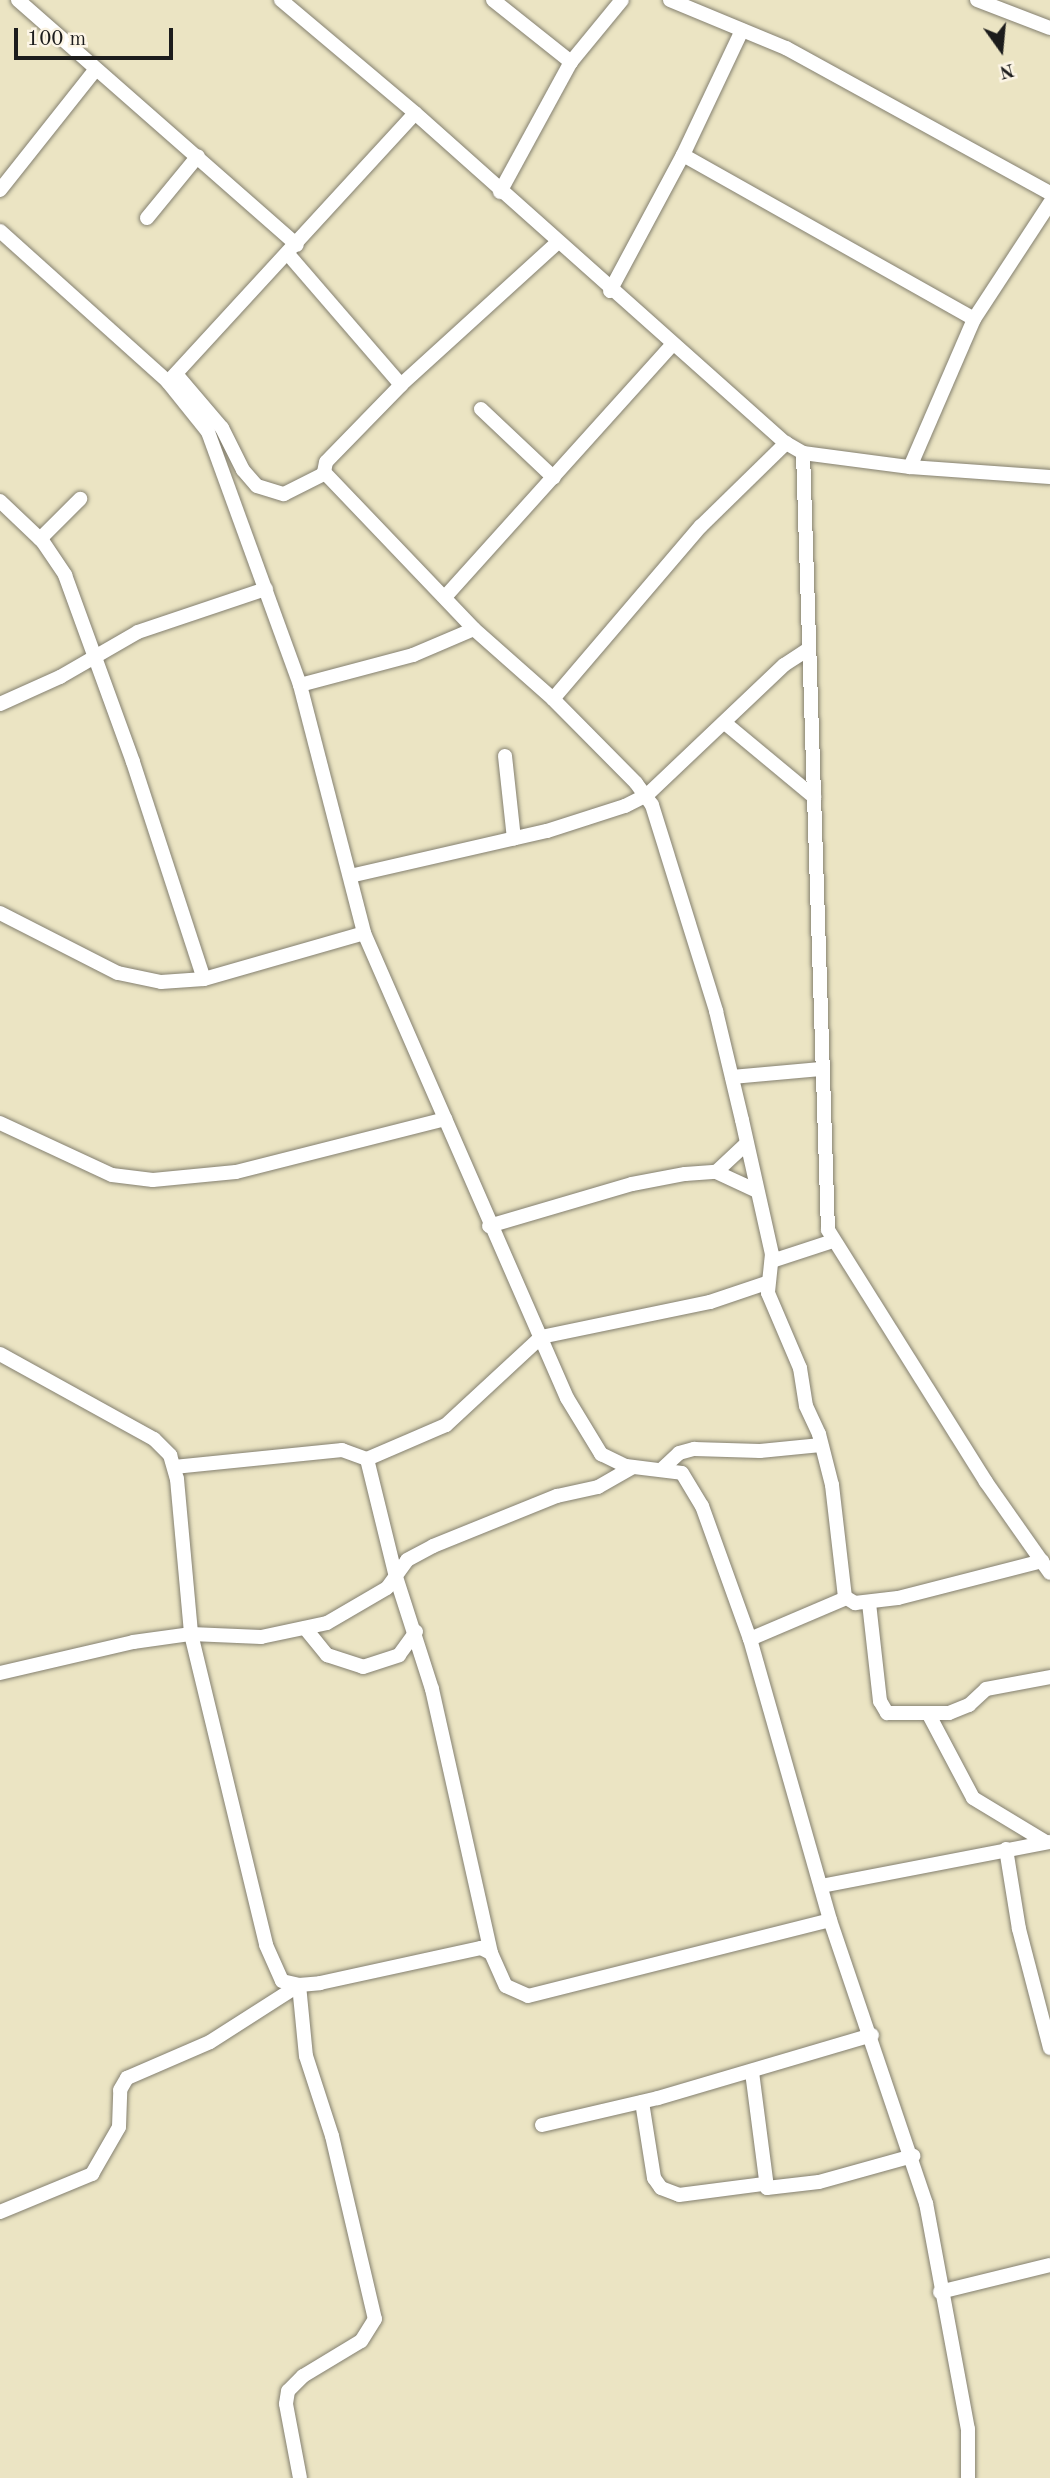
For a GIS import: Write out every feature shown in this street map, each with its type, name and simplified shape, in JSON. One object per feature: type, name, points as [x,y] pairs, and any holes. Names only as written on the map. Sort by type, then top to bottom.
[{"type":"street","points":[[18,0],[198,156],[293,249],[401,385]]},
{"type":"street","points":[[281,0],[415,113],[610,290],[786,443],[803,453],[910,467],[1050,477]]},
{"type":"street","points":[[493,0],[571,62]]},
{"type":"street","points":[[500,192],[571,62],[622,0]]},
{"type":"street","points":[[670,0],[786,48],[1050,192]]},
{"type":"street","points":[[986,2],[1050,28]]},
{"type":"street","points":[[610,290],[683,155],[742,30]]},
{"type":"street","points":[[0,190],[96,69]]},
{"type":"street","points":[[172,378],[415,113]]},
{"type":"street","points":[[683,155],[974,319]]},
{"type":"street","points":[[146,218],[198,156]]},
{"type":"street","points":[[910,467],[974,319],[1050,203]]},
{"type":"street","points":[[0,231],[172,378],[222,428],[243,470],[257,486],[284,494],[324,474]]},
{"type":"street","points":[[324,474],[326,462],[401,385],[558,242]]},
{"type":"street","points":[[445,597],[672,345]]},
{"type":"street","points":[[172,378],[197,414],[222,460],[300,685],[365,933],[489,1226],[592,1445],[612,1462],[681,1473],[692,1486],[750,1640],[830,1920],[913,2156],[928,2212],[940,2292],[968,2429],[968,2478]]},
{"type":"street","points":[[481,409],[554,478]]},
{"type":"street","points":[[553,699],[701,526],[786,443]]},
{"type":"street","points":[[750,1640],[846,1598],[869,1603],[1046,1567],[986,1482],[833,1241],[825,1208],[803,453]]},
{"type":"street","points":[[324,474],[474,629],[553,699],[647,795],[673,868],[732,1077],[772,1261],[766,1283],[775,1318],[800,1368],[806,1406],[832,1485],[846,1598]]},
{"type":"street","points":[[40,539],[80,499]]},
{"type":"street","points":[[0,501],[40,539],[65,575],[93,659],[134,762],[204,979]]},
{"type":"street","points":[[0,704],[93,659],[138,632],[266,589]]},
{"type":"street","points":[[300,685],[413,655],[474,629]]},
{"type":"street","points":[[350,876],[514,839],[599,815],[647,795],[784,664],[809,649]]},
{"type":"street","points":[[725,723],[814,797]]},
{"type":"street","points":[[505,756],[514,839]]},
{"type":"street","points":[[0,912],[118,973],[161,982],[204,979],[365,933]]},
{"type":"street","points":[[732,1077],[821,1069]]},
{"type":"street","points":[[0,1123],[90,1167],[153,1180],[236,1172],[445,1119]]},
{"type":"street","points":[[716,1172],[747,1143]]},
{"type":"street","points":[[489,1226],[632,1184],[716,1172],[757,1191]]},
{"type":"street","points":[[772,1261],[833,1241]]},
{"type":"street","points":[[174,1467],[342,1450],[367,1459],[446,1425],[541,1336],[710,1302],[766,1283]]},
{"type":"street","points":[[0,1354],[154,1439],[174,1467],[191,1634],[272,1964],[282,1980],[299,1985]]},
{"type":"street","points":[[662,1469],[679,1453],[694,1449],[781,1450],[821,1445]]},
{"type":"street","points":[[367,1459],[396,1577],[416,1632],[468,1838],[491,1953],[504,1984],[528,1996],[830,1920]]},
{"type":"street","points":[[0,1673],[133,1642],[191,1634],[261,1637],[330,1622],[387,1588],[407,1560],[433,1546],[557,1496],[598,1487],[633,1467]]},
{"type":"street","points":[[869,1603],[882,1709],[894,1715],[963,1708],[986,1689],[1050,1676]]},
{"type":"street","points":[[305,1628],[327,1656],[363,1667],[399,1655],[416,1632]]},
{"type":"street","points":[[928,1713],[972,1798],[1048,1842]]},
{"type":"street","points":[[821,1886],[1048,1842]]},
{"type":"street","points":[[1006,1849],[1019,1929],[1050,2048]]},
{"type":"street","points":[[0,2212],[92,2175],[119,2127],[120,2090],[127,2078],[209,2042],[299,1985],[456,1952],[481,1948],[491,1953]]},
{"type":"street","points":[[299,1985],[306,2056],[331,2136],[375,2316],[360,2341],[303,2376],[288,2391],[300,2478]]},
{"type":"street","points":[[542,2124],[642,2102],[872,2035]]},
{"type":"street","points":[[752,2072],[764,2184],[769,2189],[784,2189],[913,2156]]},
{"type":"street","points":[[642,2102],[654,2178],[661,2188],[679,2194],[764,2184]]},
{"type":"street","points":[[940,2292],[1050,2265]]}]
